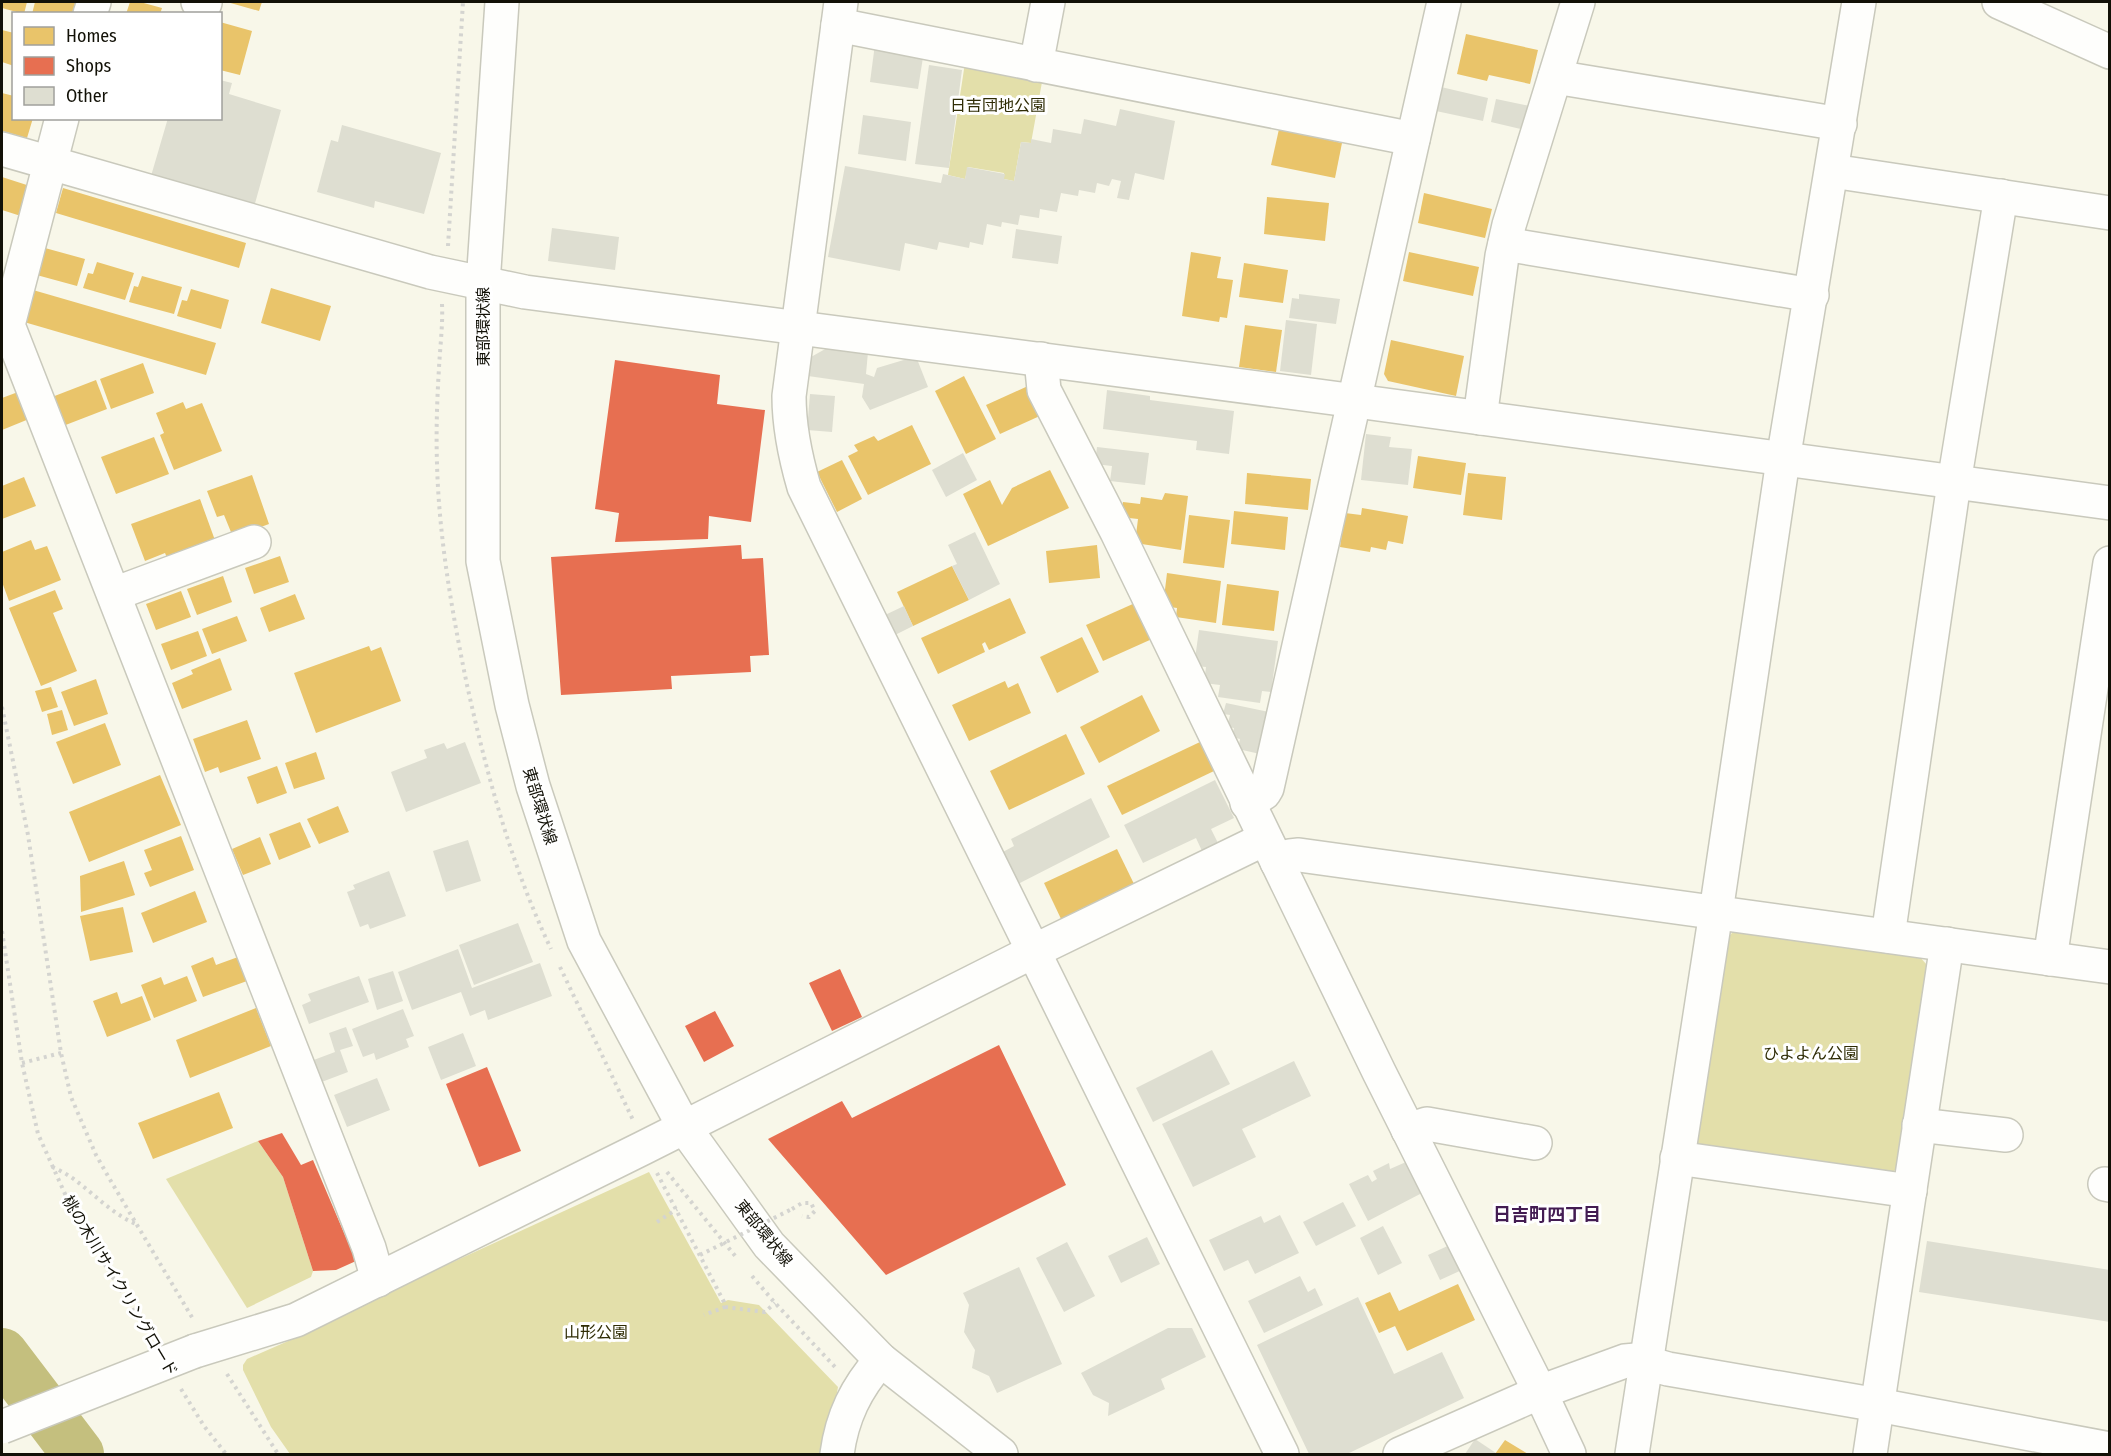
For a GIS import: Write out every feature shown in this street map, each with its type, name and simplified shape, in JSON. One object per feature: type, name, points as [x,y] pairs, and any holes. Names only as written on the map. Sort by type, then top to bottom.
[{"type":"street","name":"東部環状線","points":[[502,2],[483,284],[483,561],[512,705],[533,786],[584,941],[684,1126],[769,1245],[881,1360],[1001,1455]]},
{"type":"street","points":[[1036,65],[1048,2]]},
{"type":"street","points":[[1247,803],[1264,793],[1267,788],[1356,401],[1444,2]]},
{"type":"street","points":[[1480,418],[1509,225],[1578,2]]},
{"type":"street","points":[[1632,1455],[1783,460],[1833,171],[1859,2]]},
{"type":"street","points":[[1999,2],[2109,52]]},
{"type":"street","points":[[1282,1455],[804,487],[794,453],[789,424],[789,396],[796,327],[839,13],[1036,65],[1413,139]]},
{"type":"street","points":[[1555,77],[1840,124]]},
{"type":"street","points":[[61,120],[5,326],[114,594],[365,1238],[378,1280]]},
{"type":"street","points":[[2,149],[430,272],[525,292],[2109,503]]},
{"type":"street","points":[[1833,171],[2109,213]]},
{"type":"street","points":[[1888,936],[1954,483],[2001,196]]},
{"type":"street","points":[[1505,244],[1812,295]]},
{"type":"street","points":[[1041,359],[1044,390],[1117,532],[1247,803],[1540,1392],[1569,1455]]},
{"type":"street","points":[[114,594],[254,542]]},
{"type":"street","points":[[2050,959],[2109,563]]},
{"type":"street","points":[[2,1427],[203,1348],[296,1320],[1034,951],[1252,845],[1290,855],[2109,967]]},
{"type":"street","points":[[1870,1455],[1947,944]]},
{"type":"street","points":[[1408,1130],[1427,1124],[1535,1143]]},
{"type":"street","points":[[1919,1125],[2006,1135]]},
{"type":"street","points":[[1677,1158],[1910,1191]]},
{"type":"street","points":[[837,1455],[840,1431],[849,1407],[869,1374],[881,1360]]},
{"type":"street","points":[[1400,1455],[1540,1392],[1625,1361],[1646,1362],[1668,1369],[1878,1405],[2109,1449]]},
{"type":"path","points":[[2,709],[28,835],[61,1053],[71,1096],[96,1155],[203,1348],[278,1455]]},
{"type":"path","name":"桃の木川サイクリングロード","points":[[2,931],[22,1063],[38,1134],[75,1216],[155,1346]]},
{"type":"path","points":[[22,1063],[61,1053]]},
{"type":"path","points":[[52,1167],[63,1171],[119,1216],[136,1224]]},
{"type":"path","points":[[656,1171],[725,1307]]},
{"type":"path","points":[[700,1255],[802,1203],[811,1203],[815,1210],[813,1214],[809,1217],[802,1216]]},
{"type":"path","points":[[657,1222],[677,1209]]},
{"type":"path","points":[[704,1316],[725,1307],[765,1312],[775,1303]]},
{"type":"path","name":"桃の木川サイクリングロード","points":[[179,1386],[204,1426],[226,1455]]},
{"type":"green space","name":"日吉団地公園","points":[[966,56],[1044,71],[1031,143],[1021,142],[1014,181],[1004,179],[1004,173],[968,167],[965,179],[948,175]]},
{"type":"green space","name":"ひよよん公園","points":[[1735,930],[1919,956],[1927,965],[1899,1167],[1889,1175],[1704,1150],[1694,1138],[1726,939]]},
{"type":"green space","points":[[258,1141],[283,1177],[313,1271],[311,1277],[247,1308],[166,1179]]},
{"type":"green space","name":"山形公園","points":[[649,1172],[721,1303],[728,1300],[759,1305],[838,1387],[826,1454],[290,1454],[271,1427],[243,1370],[247,1359]]},
{"type":"building: Homes","points":[[2,2],[27,2],[24,12],[2,8]]},
{"type":"building: Homes","points":[[35,2],[77,2],[74,12],[32,12]]},
{"type":"building: Homes","points":[[130,2],[140,2],[162,8],[161,12],[127,12]]},
{"type":"building: Homes","points":[[227,2],[262,2],[259,11]]},
{"type":"building: Homes","points":[[222,23],[252,31],[240,75],[222,70]]},
{"type":"building: Homes","points":[[2,30],[12,32],[12,65],[2,62]]},
{"type":"building: Homes","points":[[1466,34],[1538,50],[1530,84],[1489,75],[1487,81],[1457,74]]},
{"type":"building: Homes","points":[[2,93],[12,96],[12,120],[32,120],[27,138],[2,131]]},
{"type":"building: Homes","points":[[1279,129],[1342,143],[1335,178],[1271,165]]},
{"type":"building: Homes","points":[[2,177],[33,187],[24,217],[2,210]]},
{"type":"building: Homes","points":[[63,188],[246,243],[239,268],[56,213]]},
{"type":"building: Homes","points":[[1424,193],[1492,209],[1485,238],[1418,223]]},
{"type":"building: Homes","points":[[1267,197],[1329,203],[1325,241],[1264,234]]},
{"type":"building: Homes","points":[[45,248],[85,259],[77,286],[33,274],[42,260]]},
{"type":"building: Homes","points":[[1191,252],[1221,257],[1217,278],[1233,280],[1227,318],[1220,317],[1219,322],[1182,316]]},
{"type":"building: Homes","points":[[1409,252],[1479,267],[1473,296],[1403,281]]},
{"type":"building: Homes","points":[[97,262],[134,273],[125,300],[83,288],[88,273],[93,274]]},
{"type":"building: Homes","points":[[1244,263],[1288,270],[1283,303],[1239,297]]},
{"type":"building: Homes","points":[[142,276],[182,287],[174,314],[129,302],[134,286],[138,287]]},
{"type":"building: Homes","points":[[271,288],[331,306],[320,341],[261,323]]},
{"type":"building: Homes","points":[[191,289],[229,300],[221,329],[177,316],[182,300],[187,301]]},
{"type":"building: Homes","points":[[33,290],[216,343],[206,375],[24,322]]},
{"type":"building: Homes","points":[[1245,325],[1282,330],[1276,372],[1239,367]]},
{"type":"building: Homes","points":[[1391,340],[1464,356],[1456,396],[1388,381],[1384,374]]},
{"type":"building: Homes","points":[[143,363],[154,393],[111,409],[100,379]]},
{"type":"building: Homes","points":[[964,376],[996,439],[966,454],[935,391]]},
{"type":"building: Homes","points":[[96,380],[107,409],[63,426],[52,397]]},
{"type":"building: Homes","points":[[1028,386],[1042,415],[1000,434],[986,405]]},
{"type":"building: Homes","points":[[18,392],[29,419],[2,430],[2,398]]},
{"type":"building: Homes","points":[[183,402],[186,409],[202,403],[222,451],[174,470],[160,435],[164,433],[156,413]]},
{"type":"building: Homes","points":[[912,425],[931,464],[868,495],[848,456],[858,451],[854,445],[874,436],[878,441]]},
{"type":"building: Homes","points":[[154,437],[169,474],[116,494],[101,457]]},
{"type":"building: Homes","points":[[1418,456],[1466,463],[1461,495],[1413,488]]},
{"type":"building: Homes","points":[[842,460],[862,499],[837,512],[817,472]]},
{"type":"building: Homes","points":[[1050,470],[1069,508],[988,546],[963,494],[990,480],[1002,505],[1012,488]]},
{"type":"building: Homes","points":[[1247,473],[1311,479],[1308,510],[1245,504]]},
{"type":"building: Homes","points":[[1468,473],[1506,477],[1502,520],[1463,515]]},
{"type":"building: Homes","points":[[252,475],[269,524],[233,537],[224,515],[217,517],[207,491]]},
{"type":"building: Homes","points":[[24,477],[36,506],[2,519],[2,486]]},
{"type":"building: Homes","points":[[1165,493],[1188,496],[1181,550],[1135,543],[1138,519],[1120,517],[1123,502],[1140,504],[1141,497],[1162,500]]},
{"type":"building: Homes","points":[[200,499],[216,543],[168,560],[165,553],[145,561],[131,524]]},
{"type":"building: Homes","points":[[1362,508],[1408,516],[1403,544],[1388,541],[1386,550],[1371,547],[1370,552],[1340,547],[1345,513],[1361,515]]},
{"type":"building: Homes","points":[[1234,511],[1288,517],[1285,550],[1231,544]]},
{"type":"building: Homes","points":[[1189,515],[1230,520],[1224,568],[1183,563]]},
{"type":"building: Homes","points":[[31,540],[35,550],[47,546],[61,580],[9,601],[2,582],[2,552]]},
{"type":"building: Homes","points":[[1097,545],[1100,578],[1049,583],[1046,551]]},
{"type":"building: Homes","points":[[280,556],[289,582],[254,594],[245,568]]},
{"type":"building: Homes","points":[[952,566],[969,600],[913,626],[897,592]]},
{"type":"building: Homes","points":[[1167,573],[1221,581],[1216,623],[1176,617],[1177,608],[1163,606]]},
{"type":"building: Homes","points":[[223,576],[232,602],[197,615],[187,589]]},
{"type":"building: Homes","points":[[1227,584],[1279,591],[1274,631],[1222,625]]},
{"type":"building: Homes","points":[[55,590],[63,609],[53,613],[77,671],[41,686],[9,608]]},
{"type":"building: Homes","points":[[181,591],[191,617],[156,630],[146,604]]},
{"type":"building: Homes","points":[[295,594],[305,619],[269,632],[260,608]]},
{"type":"building: Homes","points":[[1010,598],[1026,633],[989,650],[985,642],[982,644],[985,652],[938,674],[921,638]]},
{"type":"building: Homes","points":[[1135,603],[1152,639],[1103,661],[1086,625]]},
{"type":"building: Homes","points":[[237,616],[247,641],[212,654],[202,629]]},
{"type":"building: Homes","points":[[198,631],[207,656],[171,670],[161,644]]},
{"type":"building: Homes","points":[[1082,637],[1099,672],[1057,693],[1040,657]]},
{"type":"building: Homes","points":[[369,646],[371,651],[381,647],[401,701],[316,733],[294,673]]},
{"type":"building: Homes","points":[[220,658],[232,690],[182,709],[172,683],[193,674],[191,670]]},
{"type":"building: Homes","points":[[96,679],[108,714],[74,726],[61,692]]},
{"type":"building: Homes","points":[[1005,681],[1008,688],[1018,683],[1031,713],[969,741],[952,705]]},
{"type":"building: Homes","points":[[51,687],[58,707],[42,712],[35,691]]},
{"type":"building: Homes","points":[[1142,695],[1160,731],[1099,763],[1080,727]]},
{"type":"building: Homes","points":[[62,710],[68,730],[52,735],[47,714]]},
{"type":"building: Homes","points":[[247,720],[261,759],[220,773],[218,767],[205,772],[193,739]]},
{"type":"building: Homes","points":[[105,723],[121,765],[73,784],[56,742]]},
{"type":"building: Homes","points":[[1066,734],[1085,774],[1009,810],[990,771]]},
{"type":"building: Homes","points":[[1200,742],[1214,771],[1122,815],[1107,786]]},
{"type":"building: Homes","points":[[316,752],[325,779],[294,789],[285,763]]},
{"type":"building: Homes","points":[[277,766],[287,793],[257,804],[247,777]]},
{"type":"building: Homes","points":[[160,775],[181,825],[89,862],[69,812]]},
{"type":"building: Homes","points":[[338,806],[349,832],[319,844],[307,819]]},
{"type":"building: Homes","points":[[300,822],[311,847],[279,860],[269,834]]},
{"type":"building: Homes","points":[[181,836],[194,870],[150,887],[144,873],[152,870],[144,850]]},
{"type":"building: Homes","points":[[260,837],[271,864],[243,875],[232,849]]},
{"type":"building: Homes","points":[[1117,849],[1135,886],[1062,921],[1044,883]]},
{"type":"building: Homes","points":[[124,861],[135,895],[81,912],[80,876]]},
{"type":"building: Homes","points":[[195,891],[207,922],[153,943],[141,913]]},
{"type":"building: Homes","points":[[123,907],[133,952],[90,961],[80,916]]},
{"type":"building: Homes","points":[[213,957],[216,965],[238,957],[247,981],[203,997],[191,966]]},
{"type":"building: Homes","points":[[187,976],[197,1001],[154,1018],[141,985],[161,977],[164,985]]},
{"type":"building: Homes","points":[[117,992],[121,1004],[142,996],[151,1020],[107,1037],[93,1001]]},
{"type":"building: Homes","points":[[256,1008],[271,1046],[190,1078],[176,1040]]},
{"type":"building: Homes","points":[[219,1092],[233,1128],[153,1159],[138,1123]]},
{"type":"building: Homes","points":[[1458,1284],[1475,1320],[1407,1351],[1395,1326],[1379,1333],[1365,1303],[1390,1292],[1399,1311]]},
{"type":"building: Homes","points":[[1505,1440],[1528,1454],[1495,1454]]},
{"type":"building: Shops","points":[[615,360],[720,375],[717,404],[765,410],[751,522],[709,516],[708,539],[615,542],[619,513],[595,509]]},
{"type":"building: Shops","points":[[741,545],[742,559],[763,558],[769,655],[750,656],[751,672],[671,676],[672,689],[561,695],[551,557]]},
{"type":"building: Shops","points":[[840,969],[862,1017],[832,1031],[809,983]]},
{"type":"building: Shops","points":[[715,1011],[734,1046],[704,1062],[685,1026]]},
{"type":"building: Shops","points":[[999,1045],[1066,1185],[886,1275],[768,1139],[842,1101],[852,1118]]},
{"type":"building: Shops","points":[[487,1067],[521,1151],[479,1167],[446,1084]]},
{"type":"building: Shops","points":[[282,1133],[301,1165],[313,1160],[356,1261],[336,1270],[313,1271],[283,1177],[258,1141]]},
{"type":"building: Other","points":[[875,44],[924,51],[918,89],[870,82]]},
{"type":"building: Other","points":[[929,65],[962,70],[949,168],[915,164]]},
{"type":"building: Other","points":[[222,80],[232,83],[229,94],[281,110],[254,207],[151,176],[167,120],[222,120]]},
{"type":"building: Other","points":[[1441,87],[1488,98],[1483,121],[1436,111]]},
{"type":"building: Other","points":[[1496,99],[1530,106],[1525,130],[1491,122]]},
{"type":"building: Other","points":[[1120,109],[1175,121],[1164,180],[1135,173],[1129,200],[1117,198],[1121,181],[1112,179],[1109,186],[1097,183],[1095,193],[1079,190],[1078,196],[1061,193],[1057,212],[1040,209],[1039,218],[1020,215],[1018,225],[1002,222],[1001,227],[987,224],[983,245],[970,242],[969,248],[939,242],[937,250],[905,243],[900,271],[828,257],[845,166],[941,183],[943,174],[965,179],[967,167],[1005,174],[1004,179],[1014,181],[1021,142],[1031,143],[1031,139],[1051,143],[1053,129],[1081,134],[1084,119],[1116,126]]},
{"type":"building: Other","points":[[863,115],[911,122],[906,161],[858,154]]},
{"type":"building: Other","points":[[342,125],[441,153],[424,214],[375,201],[374,208],[317,192],[331,140],[338,142]]},
{"type":"building: Other","points":[[552,228],[619,237],[615,270],[548,261]]},
{"type":"building: Other","points":[[1016,229],[1062,236],[1058,264],[1012,258]]},
{"type":"building: Other","points":[[1299,294],[1340,299],[1336,324],[1289,318],[1292,298],[1299,299]]},
{"type":"building: Other","points":[[1286,320],[1317,324],[1311,375],[1280,371]]},
{"type":"building: Other","points":[[827,348],[868,352],[866,374],[874,377],[877,368],[907,359],[917,359],[928,387],[870,410],[862,397],[864,384],[808,376],[811,357]]},
{"type":"building: Other","points":[[1107,390],[1150,396],[1150,400],[1234,411],[1229,454],[1196,450],[1197,441],[1103,429]]},
{"type":"building: Other","points":[[810,394],[835,396],[832,432],[807,430]]},
{"type":"building: Other","points":[[1366,434],[1391,437],[1389,447],[1412,449],[1408,485],[1361,480]]},
{"type":"building: Other","points":[[1097,447],[1149,453],[1145,485],[1110,481],[1112,466],[1095,464]]},
{"type":"building: Other","points":[[963,453],[977,480],[946,497],[932,470]]},
{"type":"building: Other","points":[[975,532],[1000,584],[969,600],[952,566],[957,564],[948,545]]},
{"type":"building: Other","points":[[904,606],[913,626],[895,635],[885,615]]},
{"type":"building: Other","points":[[1199,630],[1278,641],[1271,692],[1262,691],[1260,703],[1218,697],[1220,685],[1204,683],[1206,667],[1194,666]]},
{"type":"building: Other","points":[[1226,703],[1269,712],[1260,754],[1238,749],[1240,739],[1232,737],[1234,728],[1227,727],[1230,715],[1223,714]]},
{"type":"building: Other","points":[[465,742],[481,783],[406,812],[391,772],[427,758],[424,750],[444,743],[447,749]]},
{"type":"building: Other","points":[[1215,780],[1234,818],[1211,829],[1218,843],[1202,851],[1196,838],[1143,863],[1124,825]]},
{"type":"building: Other","points":[[1091,798],[1110,837],[1018,884],[1001,853],[1014,846],[1011,839]]},
{"type":"building: Other","points":[[468,840],[481,881],[446,892],[433,851]]},
{"type":"building: Other","points":[[389,871],[406,916],[370,929],[368,924],[360,927],[347,892],[355,889],[353,885]]},
{"type":"building: Other","points":[[518,923],[533,962],[474,985],[459,945]]},
{"type":"building: Other","points":[[458,949],[472,988],[540,963],[552,996],[488,1020],[485,1010],[470,1016],[461,992],[412,1010],[398,972]]},
{"type":"building: Other","points":[[393,971],[403,1001],[377,1010],[368,979]]},
{"type":"building: Other","points":[[359,976],[369,1002],[309,1024],[302,1005],[311,1001],[308,994]]},
{"type":"building: Other","points":[[403,1009],[414,1036],[406,1039],[409,1047],[376,1060],[374,1053],[363,1057],[352,1029]]},
{"type":"building: Other","points":[[346,1027],[353,1046],[340,1050],[348,1072],[319,1083],[311,1061],[335,1052],[329,1033]]},
{"type":"building: Other","points":[[463,1033],[476,1066],[441,1080],[428,1047]]},
{"type":"building: Other","points":[[1212,1050],[1230,1084],[1153,1122],[1136,1088]]},
{"type":"building: Other","points":[[1294,1061],[1311,1096],[1242,1129],[1256,1157],[1193,1187],[1162,1124]]},
{"type":"building: Other","points":[[377,1078],[390,1110],[347,1127],[334,1095]]},
{"type":"building: Other","points":[[1406,1162],[1422,1193],[1368,1221],[1349,1184],[1368,1175],[1372,1182],[1377,1179],[1373,1171],[1389,1163],[1390,1169]]},
{"type":"building: Other","points":[[1343,1202],[1356,1226],[1316,1246],[1303,1222]]},
{"type":"building: Other","points":[[1280,1215],[1299,1253],[1255,1274],[1248,1260],[1224,1271],[1209,1240],[1261,1216],[1264,1223]]},
{"type":"building: Other","points":[[1383,1226],[1402,1263],[1378,1275],[1360,1238]]},
{"type":"building: Other","points":[[1147,1237],[1160,1264],[1121,1283],[1108,1256]]},
{"type":"building: Other","points":[[1927,1241],[2110,1270],[2110,1322],[1919,1292]]},
{"type":"building: Other","points":[[1067,1242],[1095,1296],[1064,1312],[1036,1258]]},
{"type":"building: Other","points":[[1452,1244],[1464,1269],[1440,1280],[1428,1255]]},
{"type":"building: Other","points":[[1019,1267],[1062,1364],[997,1393],[989,1376],[972,1368],[975,1350],[964,1332],[969,1305],[963,1293]]},
{"type":"building: Other","points":[[1300,1276],[1308,1292],[1315,1288],[1323,1305],[1264,1333],[1248,1301]]},
{"type":"building: Other","points":[[1358,1297],[1394,1374],[1442,1352],[1464,1398],[1347,1454],[1309,1454],[1257,1345]]},
{"type":"building: Other","points":[[1168,1328],[1192,1328],[1206,1357],[1161,1379],[1165,1389],[1108,1416],[1109,1403],[1093,1395],[1081,1373]]},
{"type":"building: Other","points":[[1475,1439],[1496,1453],[1465,1454]]},
{"type":"waterway","points":[[2,1354],[78,1454]]},
{"type":"district","name":"日吉町四丁目","points":[[1547,1215]]}]
